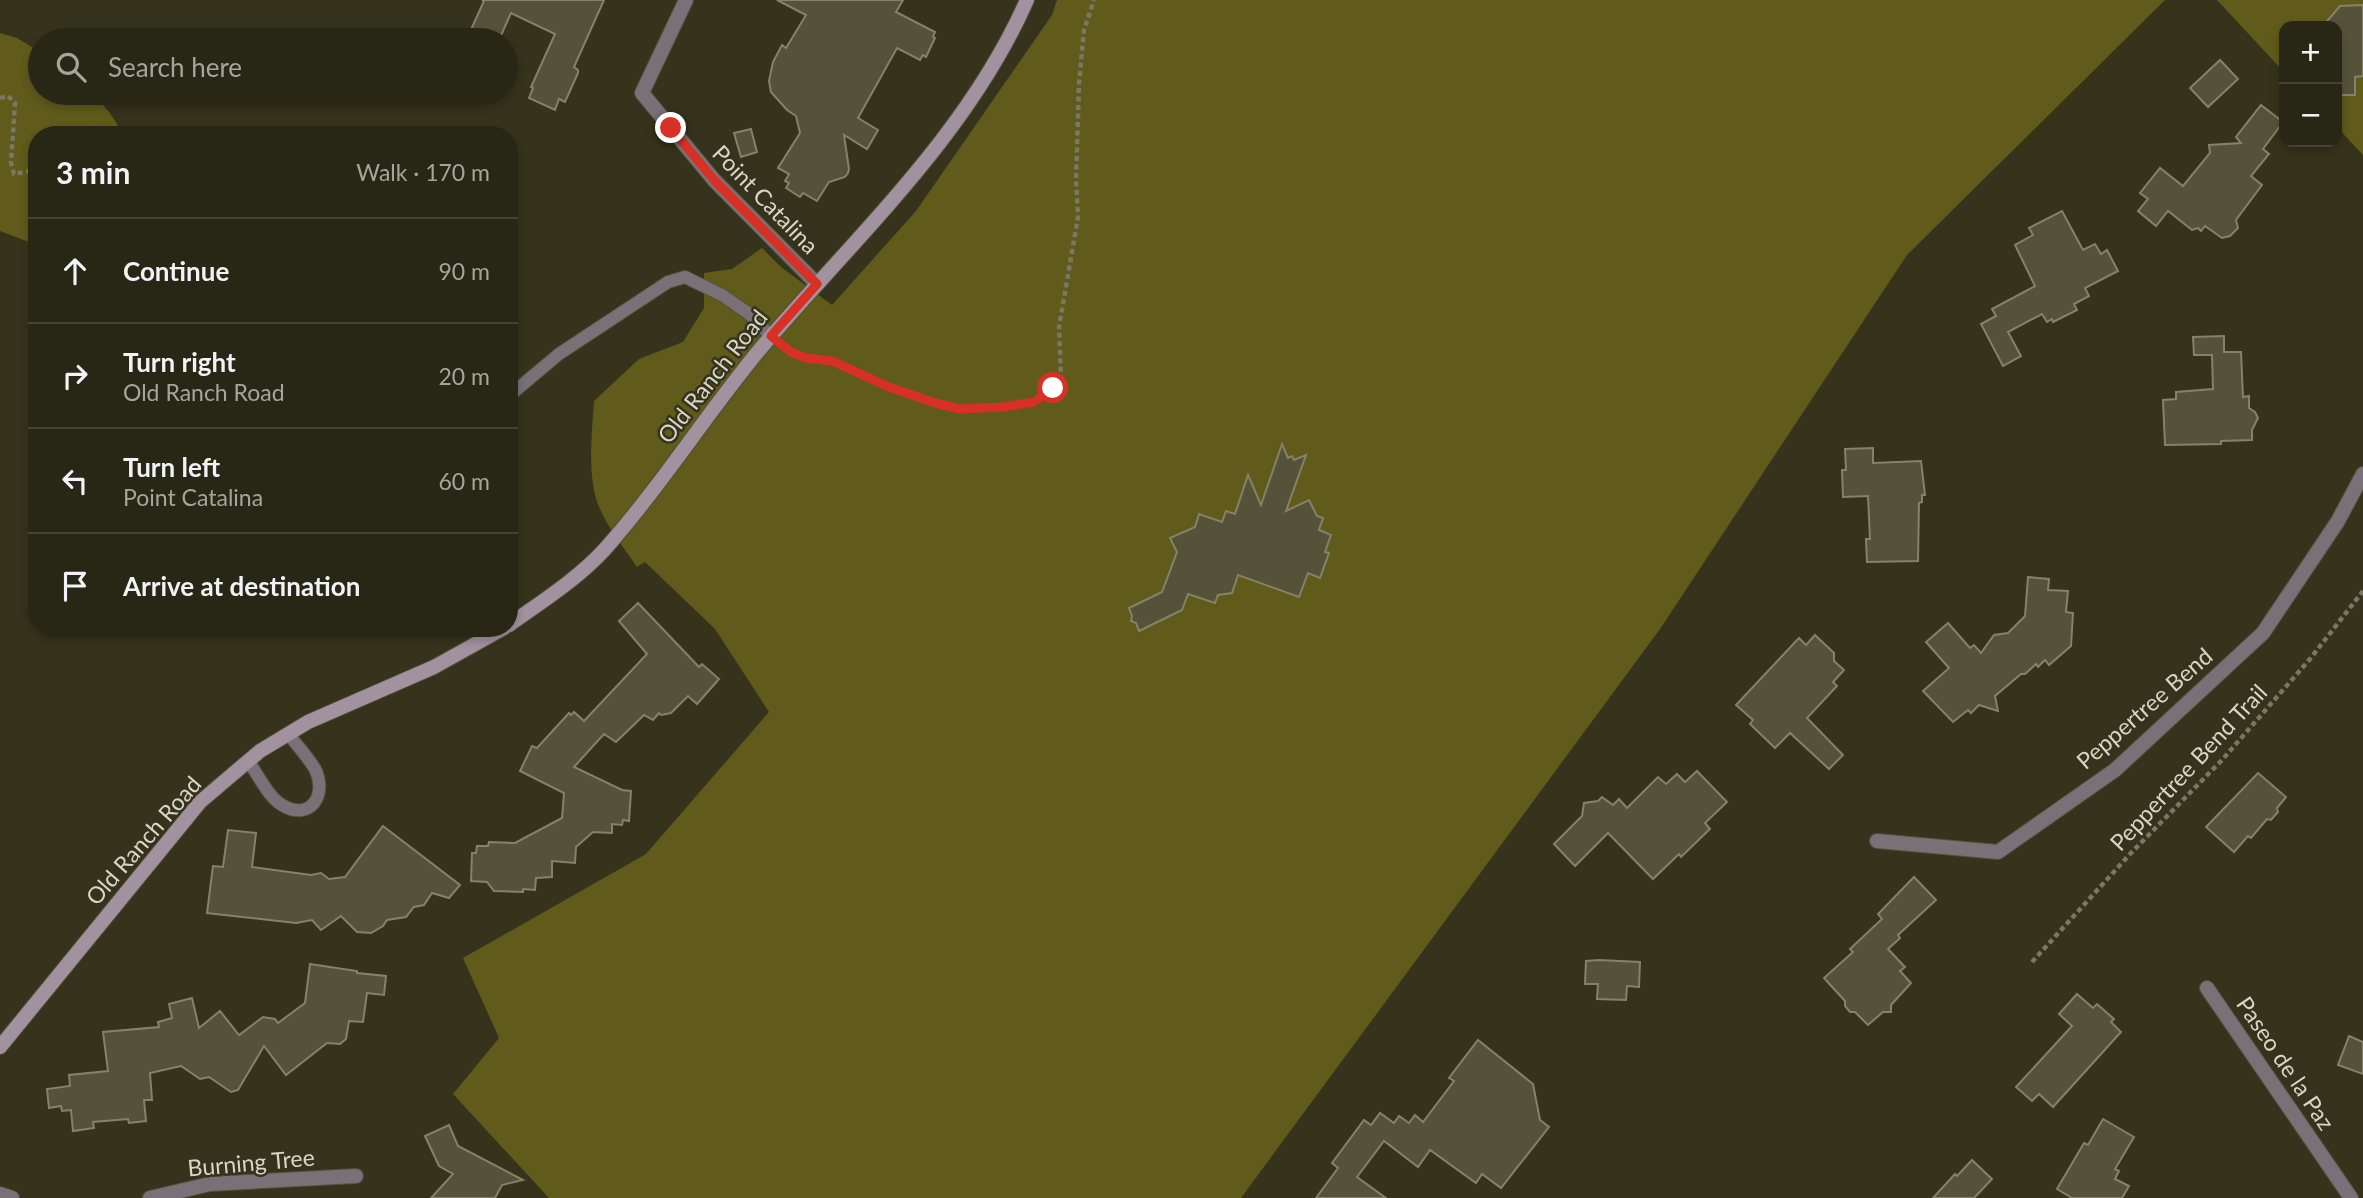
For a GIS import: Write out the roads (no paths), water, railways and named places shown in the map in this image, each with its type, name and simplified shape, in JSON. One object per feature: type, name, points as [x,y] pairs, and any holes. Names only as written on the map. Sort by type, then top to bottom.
[{"type":"street","name":"Point Catalina","points":[[686,0],[642,93],[714,180],[817,284]]},
{"type":"street","name":"Old Ranch Road","points":[[518,619],[558,590],[604,551],[771,336],[921,168],[967,109],[1010,38],[1027,0]]},
{"type":"street","name":"Peppertree Bend","points":[[1877,841],[1998,852],[2115,770],[2263,633],[2338,521],[2363,474]]},
{"type":"street","name":"Old Ranch Road","points":[[0,1047],[200,802],[248,761],[308,722],[433,667],[488,637]]},
{"type":"street","name":"Paseo de la Paz","points":[[2207,988],[2351,1198]]},
{"type":"street","name":"Burning Tree","points":[[150,1198],[210,1184],[356,1176]]},
{"type":"street","points":[[0,1194],[12,1198]]},
{"type":"lane","points":[[518,389],[559,354],[668,282],[685,277],[722,295],[748,313],[771,336]]},
{"type":"lane","points":[[248,761],[282,805],[308,810],[314,805],[319,781],[315,770],[288,734]]}]
